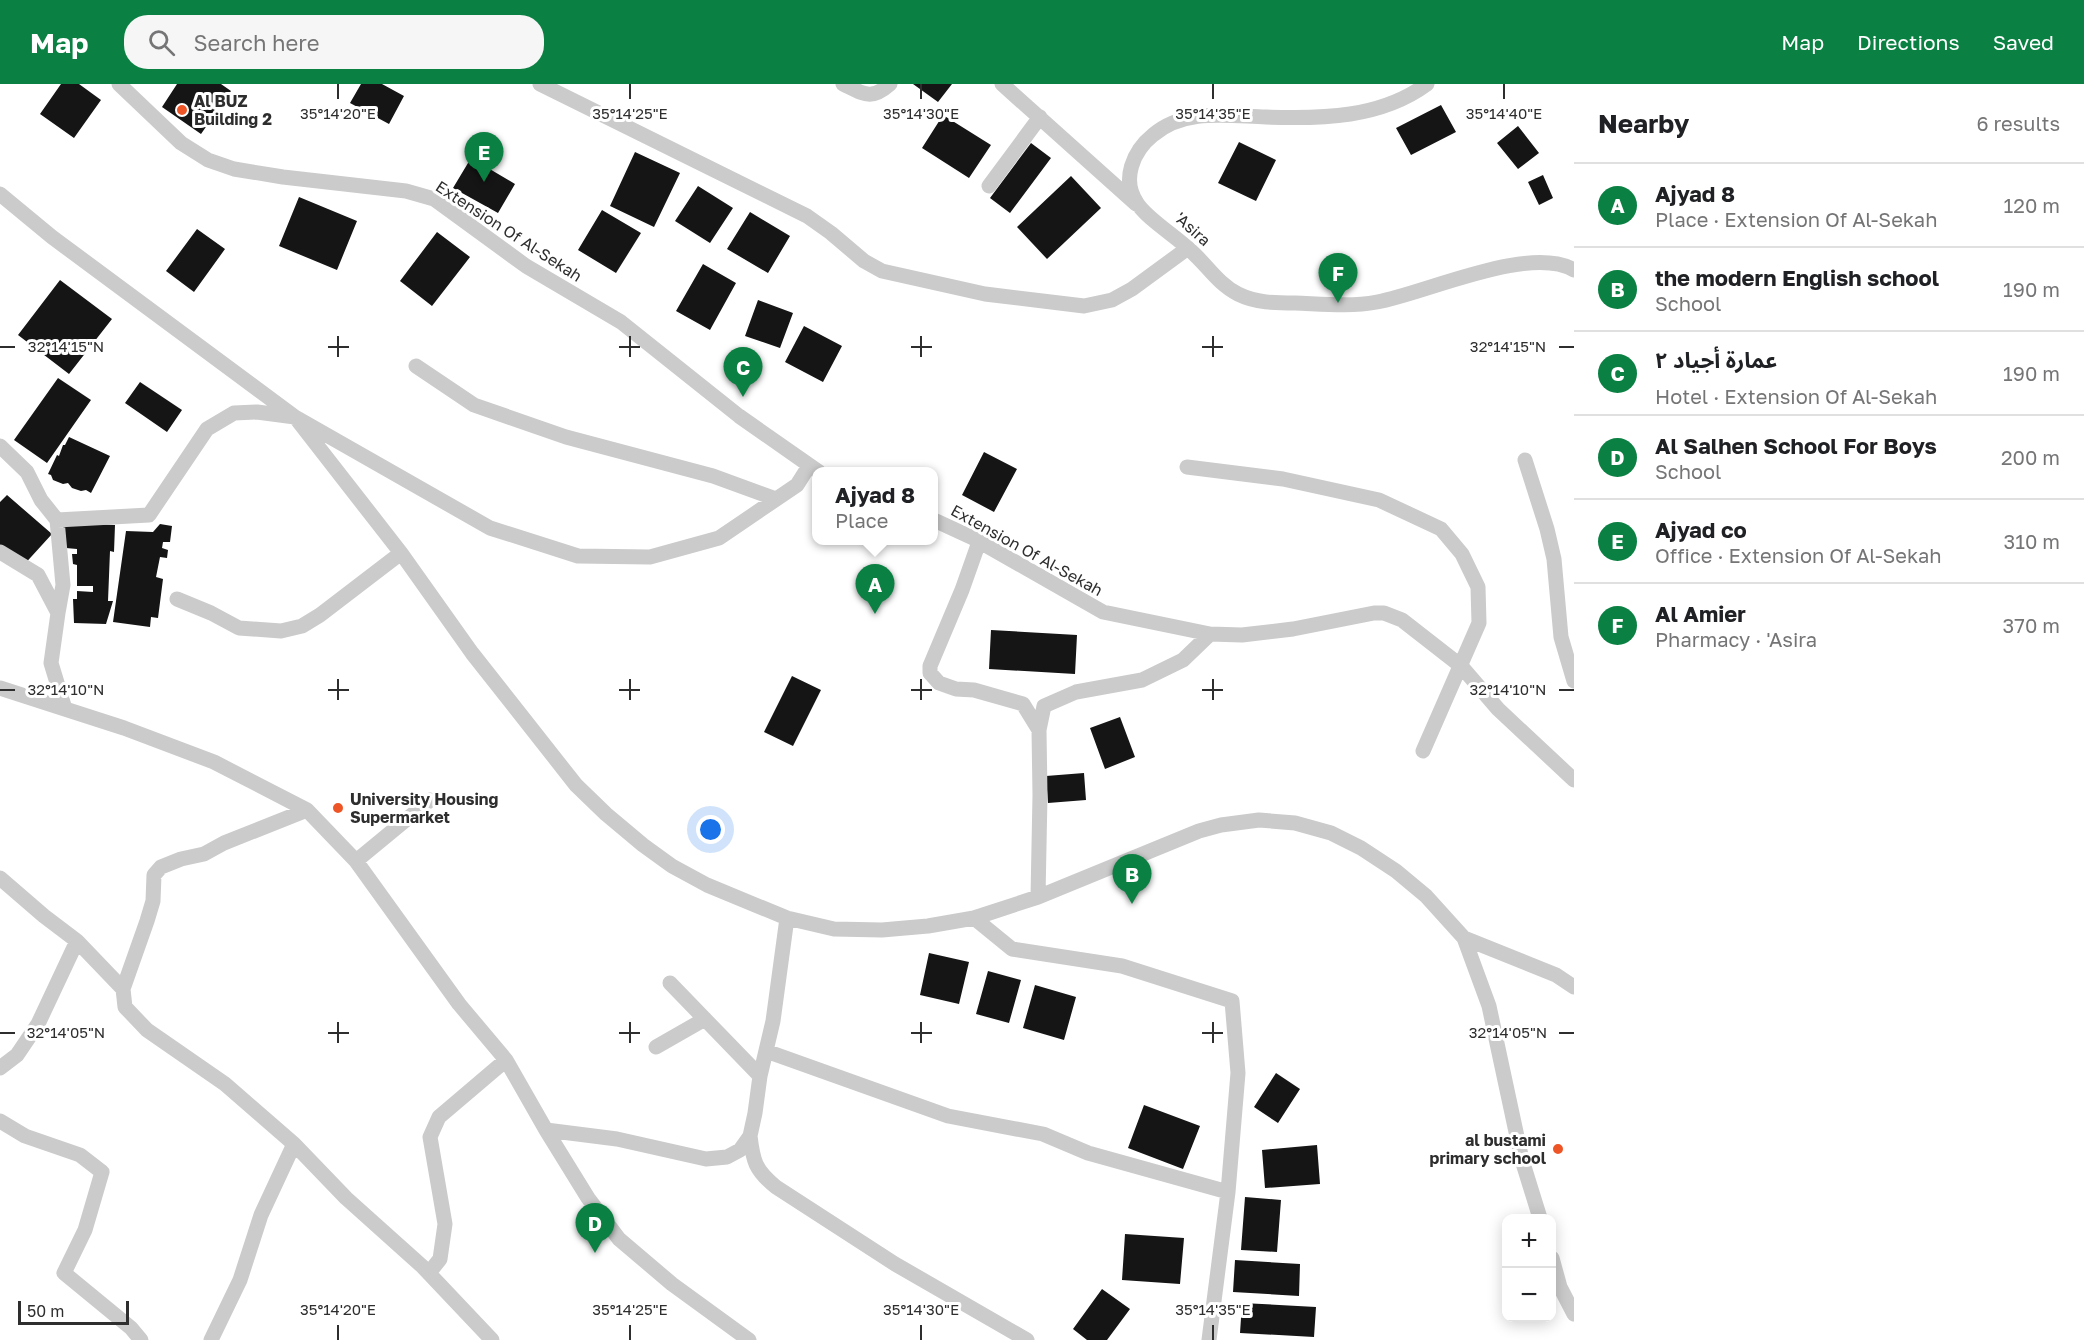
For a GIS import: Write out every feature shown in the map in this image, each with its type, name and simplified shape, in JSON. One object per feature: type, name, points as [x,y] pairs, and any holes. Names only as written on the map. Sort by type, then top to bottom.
[{"type":"street","name":"Extension Of Al-Sekah","points":[[119,84],[180,143],[208,160],[234,169],[282,177],[406,190],[434,199],[526,266],[621,322],[739,417],[812,468]]},
{"type":"street","points":[[540,84],[807,216],[864,261],[882,271],[985,294],[1084,306],[1112,300],[1188,248]]},
{"type":"street","points":[[843,84],[867,95],[878,94],[890,84]]},
{"type":"street","name":"'Asira","points":[[1002,84],[1188,248],[1230,289],[1248,298],[1268,302],[1342,305],[1373,303],[1489,271],[1542,261],[1561,264],[1574,270]]},
{"type":"street","points":[[1139,206],[1131,191],[1129,181],[1132,163],[1150,137],[1173,123],[1192,117],[1213,115],[1310,118],[1351,114],[1398,101],[1427,84]]},
{"type":"street","points":[[989,186],[1040,117]]},
{"type":"street","points":[[0,194],[52,237],[295,417],[490,528],[578,556],[650,557],[719,538],[796,485],[812,471]]},
{"type":"street","points":[[416,366],[474,405],[566,437],[713,477],[776,499]]},
{"type":"street","points":[[57,520],[149,514],[207,429],[234,412],[257,412],[295,417],[401,553],[472,653],[576,785],[606,814],[672,866],[707,885],[787,918],[834,929],[882,930],[928,926],[974,918],[1038,897],[1199,831],[1241,822],[1277,821],[1313,827],[1339,837],[1361,848],[1396,871],[1426,896],[1464,938],[1489,1006],[1522,1160],[1539,1214]]},
{"type":"street","points":[[0,446],[27,472],[40,500],[57,520],[63,585],[51,663],[65,709]]},
{"type":"street","points":[[1525,460],[1554,559],[1561,637],[1574,681]]},
{"type":"street","points":[[1187,467],[1283,479],[1379,500],[1441,529],[1462,554],[1478,587],[1479,623],[1424,751]]},
{"type":"street","name":"Extension Of Al-Sekah","points":[[938,522],[979,542],[1103,612],[1210,634],[1242,635],[1293,629],[1364,614],[1384,613],[1408,623],[1461,666],[1498,709],[1574,780]]},
{"type":"street","points":[[979,542],[962,590],[930,666],[930,673],[939,683],[956,689],[982,692],[1023,704],[1039,730]]},
{"type":"street","points":[[0,552],[38,574],[58,613]]},
{"type":"street","points":[[177,599],[239,628],[281,631],[302,626],[320,615],[401,553]]},
{"type":"street","points":[[1038,897],[1039,730],[1044,706],[1076,692],[1142,680],[1183,660],[1210,634]]},
{"type":"street","points":[[0,688],[124,728],[214,762],[307,810],[356,861],[459,1004],[506,1060],[588,1198],[619,1239],[672,1284],[748,1340]]},
{"type":"street","points":[[356,861],[430,800]]},
{"type":"street","points":[[307,810],[224,843],[204,854],[181,859],[161,867],[154,875],[153,901],[123,989],[125,1007],[147,1030],[225,1084],[294,1144],[346,1198],[429,1273],[492,1340]]},
{"type":"street","points":[[0,878],[77,941],[123,989]]},
{"type":"street","points":[[787,918],[773,1020],[760,1076],[750,1136],[752,1158],[761,1175],[895,1264],[1027,1340]]},
{"type":"street","points":[[974,918],[1012,949],[1122,966],[1233,1001],[1238,1073],[1228,1192],[1209,1340]]},
{"type":"street","points":[[1464,938],[1556,975],[1574,987]]},
{"type":"street","points":[[0,1068],[17,1055],[38,1024],[77,941]]},
{"type":"street","points":[[670,983],[760,1076]]},
{"type":"street","points":[[656,1047],[705,1019]]},
{"type":"street","points":[[766,1051],[948,1116],[1043,1134],[1088,1153],[1228,1192]]},
{"type":"street","points":[[429,1273],[440,1259],[445,1224],[430,1137],[439,1117],[506,1060]]},
{"type":"street","points":[[0,1121],[25,1136],[80,1155],[102,1172],[85,1230],[64,1273],[130,1328],[141,1340]]},
{"type":"street","points":[[546,1130],[617,1139],[706,1159],[727,1157],[740,1150],[750,1136]]},
{"type":"street","points":[[211,1340],[240,1280],[261,1215],[294,1144]]},
{"type":"street","points":[[1554,1268],[1560,1287],[1574,1314]]},
{"type":"building","points":[[61,84],[79,84],[101,100],[74,138],[40,114]]},
{"type":"building","points":[[177,84],[221,84],[231,91],[201,134],[162,107]]},
{"type":"building","points":[[361,84],[382,84],[404,96],[389,124],[350,103]]},
{"type":"building","points":[[913,84],[952,84],[938,102]]},
{"type":"building","points":[[1441,105],[1456,132],[1411,155],[1396,128]]},
{"type":"building","points":[[943,115],[991,145],[969,178],[922,148]]},
{"type":"building","points":[[1518,126],[1539,153],[1518,169],[1497,143]]},
{"type":"building","points":[[1239,142],[1276,160],[1256,201],[1218,183]]},
{"type":"building","points":[[1031,143],[1051,158],[1010,213],[990,198]]},
{"type":"building","points":[[635,152],[680,173],[654,227],[610,206]]},
{"type":"building","points":[[471,158],[515,184],[498,213],[453,188]]},
{"type":"building","points":[[1543,175],[1553,198],[1539,205],[1528,182]]},
{"type":"building","points":[[1071,176],[1101,208],[1047,259],[1017,227]]},
{"type":"building","points":[[698,186],[733,208],[710,243],[675,221]]},
{"type":"building","points":[[299,197],[357,221],[337,270],[279,246]]},
{"type":"building","points":[[602,210],[641,233],[616,273],[578,250]]},
{"type":"building","points":[[750,212],[790,236],[768,273],[727,249]]},
{"type":"building","points":[[197,229],[225,249],[194,292],[166,271]]},
{"type":"building","points":[[437,232],[470,257],[432,306],[400,281]]},
{"type":"building","points":[[703,264],[736,283],[710,330],[676,311]]},
{"type":"building","points":[[60,280],[112,319],[69,374],[18,335]]},
{"type":"building","points":[[758,300],[793,313],[780,348],[745,336]]},
{"type":"building","points":[[804,326],[842,346],[823,382],[785,362]]},
{"type":"building","points":[[58,378],[91,400],[47,463],[14,440]]},
{"type":"building","points":[[140,382],[182,410],[167,432],[125,403]]},
{"type":"building","points":[[69,437],[110,456],[91,493],[72,488],[68,483],[63,484],[53,480],[48,474]]},
{"type":"building","points":[[984,452],[1017,469],[994,512],[962,495]]},
{"type":"building","points":[[7,495],[52,534],[21,568],[0,550],[0,502]]},
{"type":"building","points":[[63,523],[115,525],[114,552],[110,551],[108,601],[113,601],[106,624],[74,623],[73,599],[77,599],[77,591],[93,592],[93,586],[77,586],[77,565],[73,564],[72,554],[77,554],[77,549],[66,548]]},
{"type":"building","points":[[160,524],[172,526],[170,542],[163,542],[162,548],[168,550],[167,558],[160,557],[156,577],[163,579],[158,618],[151,617],[150,627],[113,622],[126,531],[153,532]]},
{"type":"building","points":[[991,630],[1077,635],[1075,674],[989,669]]},
{"type":"building","points":[[792,676],[821,690],[793,746],[764,732]]},
{"type":"building","points":[[1120,717],[1135,757],[1105,769],[1090,728]]},
{"type":"building","points":[[1084,773],[1086,800],[1048,803],[1046,776]]},
{"type":"building","points":[[929,953],[969,962],[959,1004],[920,995]]},
{"type":"building","points":[[988,971],[1021,980],[1009,1023],[976,1014]]},
{"type":"building","points":[[1035,985],[1076,997],[1064,1040],[1023,1028]]},
{"type":"building","points":[[1276,1073],[1300,1089],[1278,1123],[1254,1107]]},
{"type":"building","points":[[1144,1105],[1200,1126],[1183,1169],[1128,1148]]},
{"type":"building","points":[[1317,1145],[1320,1184],[1265,1188],[1262,1150]]},
{"type":"building","points":[[1245,1197],[1281,1200],[1277,1252],[1241,1250]]},
{"type":"building","points":[[1125,1234],[1184,1238],[1180,1284],[1122,1280]]},
{"type":"building","points":[[1235,1260],[1300,1264],[1299,1296],[1233,1292]]},
{"type":"building","points":[[1102,1289],[1130,1309],[1107,1340],[1087,1340],[1073,1329]]},
{"type":"building","points":[[1242,1303],[1316,1307],[1314,1337],[1240,1333]]},
{"type":"place","name":"Al BUZ Building 2","points":[[182,110]]},
{"type":"place","name":"Ajyad co","points":[[484,182]]},
{"type":"place","name":"Al Amier","points":[[1338,303]]},
{"type":"place","name":"عمارة أجياد ٢","points":[[743,397]]},
{"type":"place","name":"Ajyad 8","points":[[875,614]]},
{"type":"place","name":"University Housing Supermarket","points":[[338,808]]},
{"type":"place","name":"the modern English school","points":[[1132,904]]},
{"type":"place","name":"al bustami primary school","points":[[1558,1149]]},
{"type":"place","name":"Al Salhen School For Boys","points":[[595,1253]]}]
